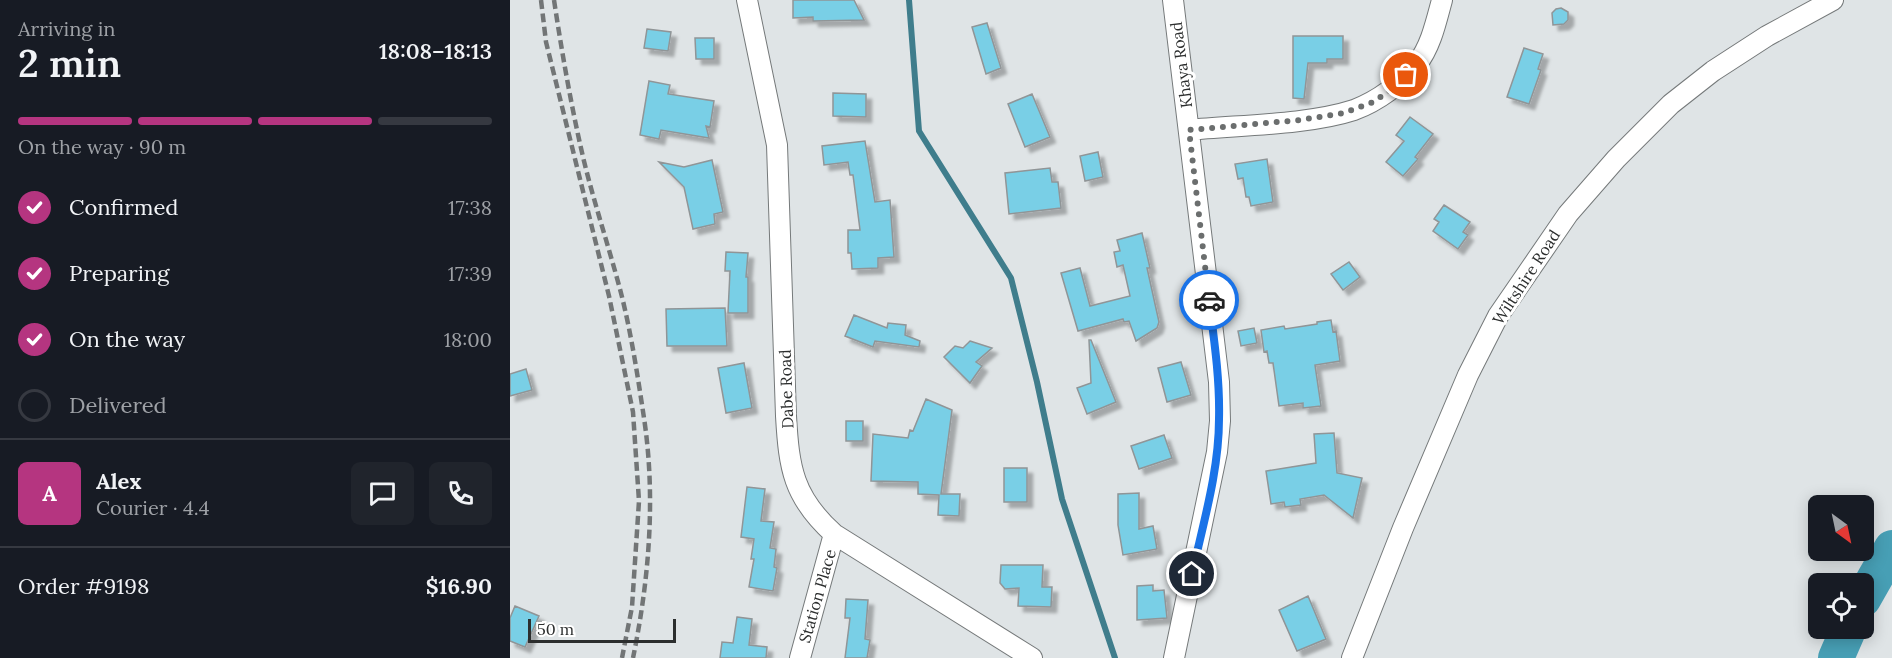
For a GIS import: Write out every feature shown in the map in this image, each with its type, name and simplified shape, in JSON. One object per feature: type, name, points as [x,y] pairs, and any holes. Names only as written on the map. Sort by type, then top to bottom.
[{"type":"street","name":"Dabe Road","points":[[747,0],[777,144],[788,454],[794,478],[808,504],[821,522],[834,534],[1032,658]]},
{"type":"street","name":"Khaya Road","points":[[1173,0],[1219,382],[1220,421],[1210,490],[1174,658]]},
{"type":"street","name":"Khaya Road","points":[[1189,130],[1300,120],[1344,113],[1373,102],[1395,87],[1418,63],[1433,34],[1442,0]]},
{"type":"street","name":"Wiltshire Road","points":[[1352,658],[1403,528],[1468,375],[1498,316],[1568,214],[1616,159],[1671,104],[1713,71],[1767,36],[1833,0]]},
{"type":"street","name":"Station Place","points":[[800,658],[834,534]]},
{"type":"building","points":[[793,0],[854,0],[864,20],[813,21],[813,17],[793,18]]},
{"type":"building","points":[[1561,8],[1568,12],[1568,20],[1564,24],[1553,25],[1552,13]]},
{"type":"building","points":[[987,23],[1001,68],[986,74],[972,27]]},
{"type":"building","points":[[647,29],[671,32],[668,51],[644,48]]},
{"type":"building","points":[[1293,36],[1343,36],[1343,59],[1327,59],[1327,63],[1308,63],[1304,99],[1293,98]]},
{"type":"building","points":[[695,38],[714,38],[714,59],[696,59]]},
{"type":"building","points":[[1524,48],[1543,54],[1538,69],[1541,70],[1529,104],[1507,97]]},
{"type":"building","points":[[649,81],[670,85],[668,94],[714,101],[710,127],[706,126],[709,138],[661,130],[659,139],[640,135]]},
{"type":"building","points":[[833,93],[866,94],[866,117],[833,116]]},
{"type":"building","points":[[1032,94],[1050,137],[1025,147],[1008,104]]},
{"type":"building","points":[[1410,117],[1433,134],[1415,157],[1418,159],[1403,176],[1386,162],[1404,141],[1396,135]]},
{"type":"building","points":[[865,141],[875,202],[890,200],[894,257],[878,258],[878,268],[852,269],[851,253],[848,253],[848,230],[860,230],[853,175],[850,175],[848,162],[824,165],[822,146]]},
{"type":"building","points":[[1098,152],[1103,177],[1085,181],[1080,156]]},
{"type":"building","points":[[1267,159],[1273,202],[1251,206],[1249,197],[1246,197],[1243,178],[1238,179],[1235,164]]},
{"type":"building","points":[[712,160],[723,212],[714,214],[715,224],[693,229],[684,187],[659,162],[684,167]]},
{"type":"building","points":[[1050,168],[1052,182],[1058,182],[1061,208],[1009,214],[1005,173]]},
{"type":"building","points":[[1444,205],[1470,222],[1463,232],[1468,235],[1458,249],[1433,231],[1439,222],[1434,219]]},
{"type":"building","points":[[1142,233],[1159,322],[1157,328],[1136,341],[1129,321],[1124,322],[1123,319],[1078,331],[1061,273],[1080,268],[1090,306],[1130,296],[1123,265],[1117,267],[1114,252],[1120,251],[1117,240]]},
{"type":"building","points":[[726,252],[748,253],[746,277],[748,277],[748,313],[728,313],[730,271],[725,271]]},
{"type":"building","points":[[1349,262],[1360,277],[1343,290],[1331,274]]},
{"type":"building","points":[[725,308],[727,346],[667,346],[666,309]]},
{"type":"building","points":[[854,315],[887,328],[888,323],[906,325],[905,335],[920,341],[919,347],[875,341],[873,347],[845,336]]},
{"type":"building","points":[[1331,320],[1333,332],[1336,331],[1340,361],[1315,365],[1321,406],[1303,408],[1303,403],[1279,406],[1273,363],[1269,363],[1267,351],[1264,352],[1261,330],[1284,326],[1285,329]]},
{"type":"building","points":[[1254,328],[1257,343],[1241,346],[1238,331]]},
{"type":"building","points":[[1089,340],[1091,340],[1116,402],[1087,414],[1077,388],[1091,383]]},
{"type":"building","points":[[970,341],[992,348],[976,362],[982,366],[970,383],[944,357],[955,346],[963,348]]},
{"type":"building","points":[[1181,362],[1191,395],[1167,402],[1158,368]]},
{"type":"building","points":[[744,363],[752,408],[726,413],[718,368]]},
{"type":"building","points":[[526,369],[532,390],[510,396],[510,374]]},
{"type":"building","points":[[926,399],[952,410],[941,494],[960,494],[959,516],[938,515],[939,495],[918,494],[918,482],[871,481],[873,434],[908,438]]},
{"type":"building","points":[[846,421],[863,421],[863,441],[846,441]]},
{"type":"building","points":[[1334,433],[1337,473],[1362,478],[1353,518],[1324,495],[1300,499],[1301,505],[1285,507],[1284,502],[1271,504],[1266,471],[1316,463],[1314,434]]},
{"type":"building","points":[[1164,435],[1172,458],[1139,469],[1131,446]]},
{"type":"building","points":[[1004,468],[1027,468],[1027,502],[1004,502]]},
{"type":"building","points":[[747,487],[765,489],[761,521],[774,522],[770,548],[776,549],[774,567],[777,568],[773,591],[749,587],[754,559],[751,559],[754,539],[741,537]]},
{"type":"building","points":[[1139,493],[1139,529],[1153,526],[1157,549],[1123,555],[1118,525],[1118,494]]},
{"type":"building","points":[[1001,565],[1043,565],[1042,587],[1052,587],[1051,607],[1018,606],[1019,588],[1005,589],[1000,583]]},
{"type":"building","points":[[1153,585],[1153,591],[1164,590],[1167,618],[1137,620],[1137,586]]},
{"type":"building","points":[[1308,596],[1326,639],[1297,651],[1279,610]]},
{"type":"building","points":[[846,599],[868,600],[865,639],[870,640],[867,658],[845,658],[850,618],[845,618]]},
{"type":"building","points":[[515,606],[539,616],[525,647],[510,641],[510,618]]},
{"type":"building","points":[[737,617],[752,619],[749,645],[767,647],[766,658],[720,658],[722,642],[733,643]]},
{"type":"waterway","points":[[909,0],[919,131],[1011,278],[1037,382],[1062,499],[1115,658]]},
{"type":"waterway","points":[[1874,580],[1892,548]]},
{"type":"waterway","points":[[1836,658],[1844,639]]},
{"type":"railway","points":[[541,0],[546,42],[609,296],[633,412],[639,501],[632,607],[622,658]]},
{"type":"railway","points":[[554,0],[583,157],[628,323],[648,448],[650,509],[647,569],[633,658]]},
{"type":"way so far","points":[[1209,300],[1189,130],[1300,120],[1344,113],[1373,102],[1395,87],[1406,75]]},
{"type":"route","points":[[1192,574],[1214,471],[1220,421],[1219,382],[1209,300]]}]
